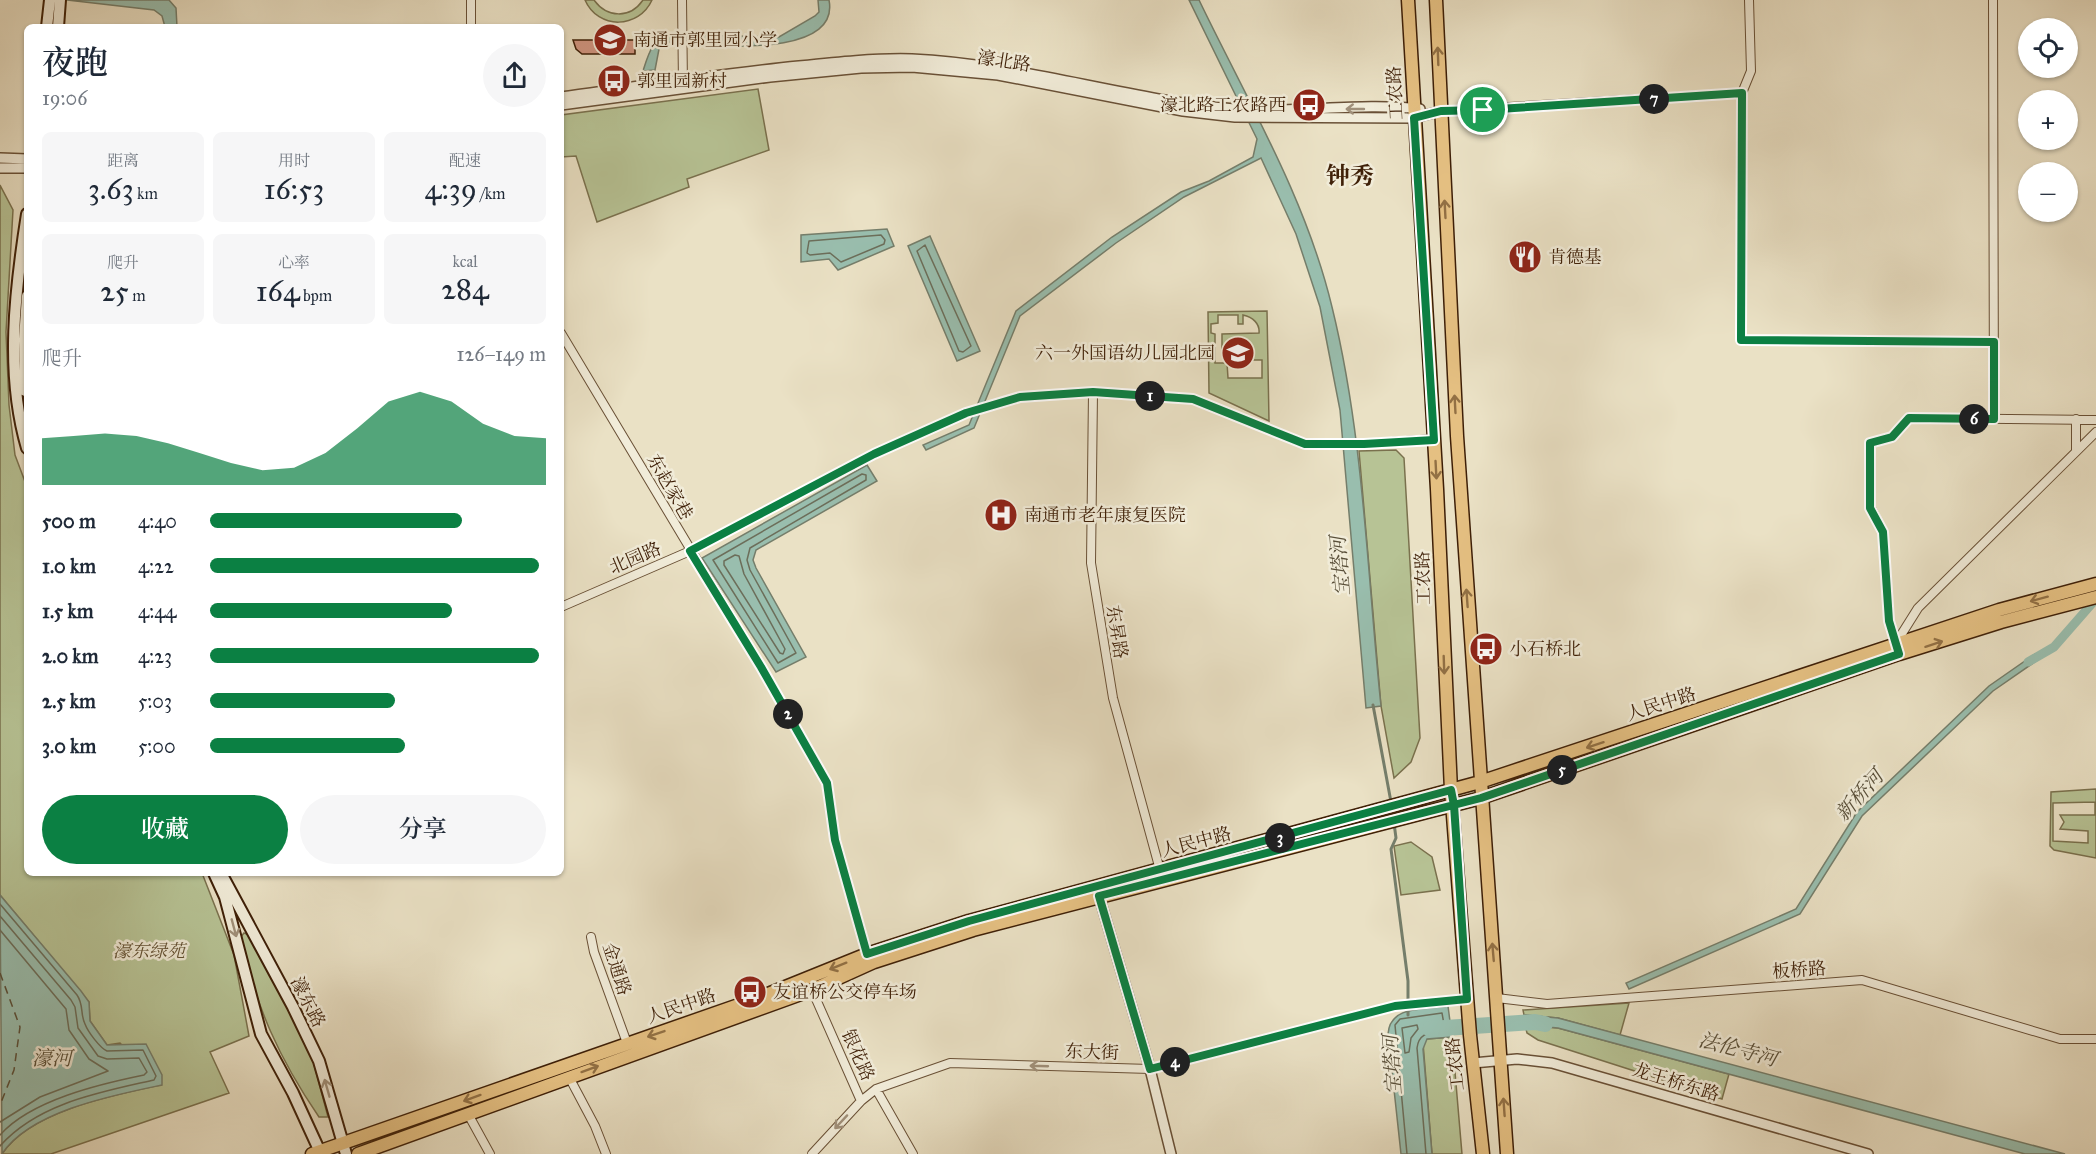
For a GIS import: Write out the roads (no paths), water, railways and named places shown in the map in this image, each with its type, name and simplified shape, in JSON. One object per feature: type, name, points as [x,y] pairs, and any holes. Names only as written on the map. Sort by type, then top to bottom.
[{"type":"main road","points":[[47,24],[50,0]]},
{"type":"main road","points":[[57,24],[60,0]]},
{"type":"main road","name":"工农路","points":[[1408,0],[1434,440],[1451,790],[1454,805],[1467,1004],[1483,1154]]},
{"type":"main road","points":[[1436,0],[1457,436],[1507,1154]]},
{"type":"main road","points":[[24,236],[17,287],[15,340],[15,372],[24,429]]},
{"type":"main road","points":[[24,353],[24,381]]},
{"type":"main road","name":"人民中路","points":[[1401,811],[1454,805],[1481,798],[1898,649],[1999,610],[2096,584]]},
{"type":"main road","name":"人民中路","points":[[358,1154],[812,990],[886,958],[973,930],[1401,811],[1451,790],[1898,649],[2096,597]]},
{"type":"main road","name":"人民中路","points":[[318,1153],[344,1149],[627,1043],[753,1000],[867,954],[969,921],[1160,870],[1380,817]]},
{"type":"main road","points":[[215,876],[225,897],[261,1034],[293,1093],[318,1153]]},
{"type":"main road","name":"濠东路","points":[[223,876],[293,1006],[319,1061],[344,1149]]},
{"type":"street","points":[[471,0],[471,24]]},
{"type":"street","points":[[682,0],[683,84]]},
{"type":"street","points":[[1749,0],[1751,71],[1742,93],[1741,340],[1994,342]]},
{"type":"street","points":[[1993,0],[1994,419]]},
{"type":"street","name":"濠北路","points":[[564,97],[861,68],[912,68],[998,75],[1173,109],[1270,115],[1413,113],[1742,93]]},
{"type":"street","name":"濠北路","points":[[564,104],[683,84]]},
{"type":"street","points":[[0,158],[24,159]]},
{"type":"street","points":[[0,168],[24,168]]},
{"type":"street","name":"东赵家巷","points":[[564,338],[761,667],[827,783],[835,840],[867,954]]},
{"type":"street","name":"北园路","points":[[564,606],[690,551],[874,454],[973,411],[1020,397],[1093,392],[1193,399],[1305,444],[1336,445],[1434,440]]},
{"type":"street","name":"东昇路","points":[[1093,392],[1091,563],[1113,698],[1160,870]]},
{"type":"street","points":[[1898,649],[1889,621],[1883,532],[1870,508],[1870,443],[1892,437],[1909,418],[2096,420]]},
{"type":"street","points":[[2076,419],[2076,451]]},
{"type":"street","points":[[1898,649],[1918,608],[2096,432]]},
{"type":"street","points":[[1099,896],[1150,1069],[1171,1154]]},
{"type":"street","name":"金通路","points":[[591,937],[594,952],[627,1043]]},
{"type":"street","name":"板桥路","points":[[1497,1004],[1547,1004],[1862,980],[2060,1039],[2096,1039]]},
{"type":"street","name":"银花路","points":[[812,990],[861,1101]]},
{"type":"street","name":"东大街","points":[[812,1154],[861,1101],[876,1089],[950,1063],[1150,1069],[1395,1006],[1467,1004]]},
{"type":"street","name":"龙王桥东路","points":[[1473,1063],[1500,1060],[1552,1063],[1868,1154]]},
{"type":"street","points":[[569,1077],[595,1126],[606,1154]]},
{"type":"street","name":"银花路","points":[[876,1089],[913,1154]]},
{"type":"street","points":[[468,1114],[490,1154]]},
{"type":"water","points":[[67,0],[169,0],[176,8],[177,24],[164,24],[162,16],[154,10]]},
{"type":"water","points":[[818,0],[829,0],[828,18],[817,31],[799,39],[752,46],[691,45],[690,35],[779,37],[815,16],[819,12]]},
{"type":"water","points":[[1189,0],[1199,0],[1274,150],[1307,227],[1332,307],[1343,356],[1358,455],[1381,706],[1366,708],[1340,410],[1320,307],[1296,234],[1261,158],[1184,197],[1116,243],[1020,316],[974,428],[926,450],[923,445],[969,425],[1016,311],[1112,237],[1181,192],[1209,181],[1253,157],[1257,139]]},
{"type":"water","points":[[673,33],[673,42],[665,42],[659,49],[655,70],[643,71],[652,47],[661,38]]},
{"type":"water","points":[[887,229],[894,246],[838,270],[829,259],[801,262],[801,235]]},
{"type":"water","points":[[930,236],[980,351],[957,361],[908,246]]},
{"type":"water","points":[[867,465],[877,481],[756,550],[753,560],[756,568],[806,657],[776,672],[702,558]]},
{"type":"water","points":[[2035,654],[2039,659],[1993,691],[1862,816],[1800,914],[1629,989],[1626,983],[1796,909],[1857,812],[1989,686]]},
{"type":"water","name":"濠河","points":[[0,895],[89,1002],[90,1021],[107,1045],[146,1044],[162,1075],[162,1085],[98,1100],[52,1116],[32,1126],[15,1139],[2,1154]]},
{"type":"water","points":[[1448,1006],[1452,1037],[1427,1039],[1423,1049],[1432,1154],[1401,1154],[1388,1034],[1390,1025],[1402,1013]]},
{"type":"water","points":[[1524,1015],[1558,1018],[2065,1154],[2025,1154],[1558,1028],[1525,1025]]},
{"type":"waterway","name":"新桥河","points":[[2028,662],[2054,647],[2096,599]]},
{"type":"waterway","name":"宝塔河","points":[[1373,705],[1391,802]]},
{"type":"waterway","name":"宝塔河","points":[[1394,823],[1396,838],[1391,849],[1408,981],[1408,1015]]},
{"type":"waterway","name":"法伦寺河","points":[[1430,1029],[1535,1022],[1545,1024]]},
{"type":"place","name":"南通市郭里园小学","points":[[610,40]]},
{"type":"place","name":"郭里园新村","points":[[614,81]]},
{"type":"place","name":"濠北路工农路西","points":[[1309,105]]},
{"type":"place","name":"肯德基","points":[[1525,257]]},
{"type":"place","name":"六一外国语幼儿园北园","points":[[1238,353]]},
{"type":"place","name":"南通市老年康复医院","points":[[1001,515]]},
{"type":"place","name":"小石桥北","points":[[1486,649]]},
{"type":"place","name":"友谊桥公交停车场","points":[[750,992]]},
{"type":"district","name":"钟秀","points":[[1350,176]]},
{"type":"park label","name":"濠东绿苑","points":[[149,951]]}]
